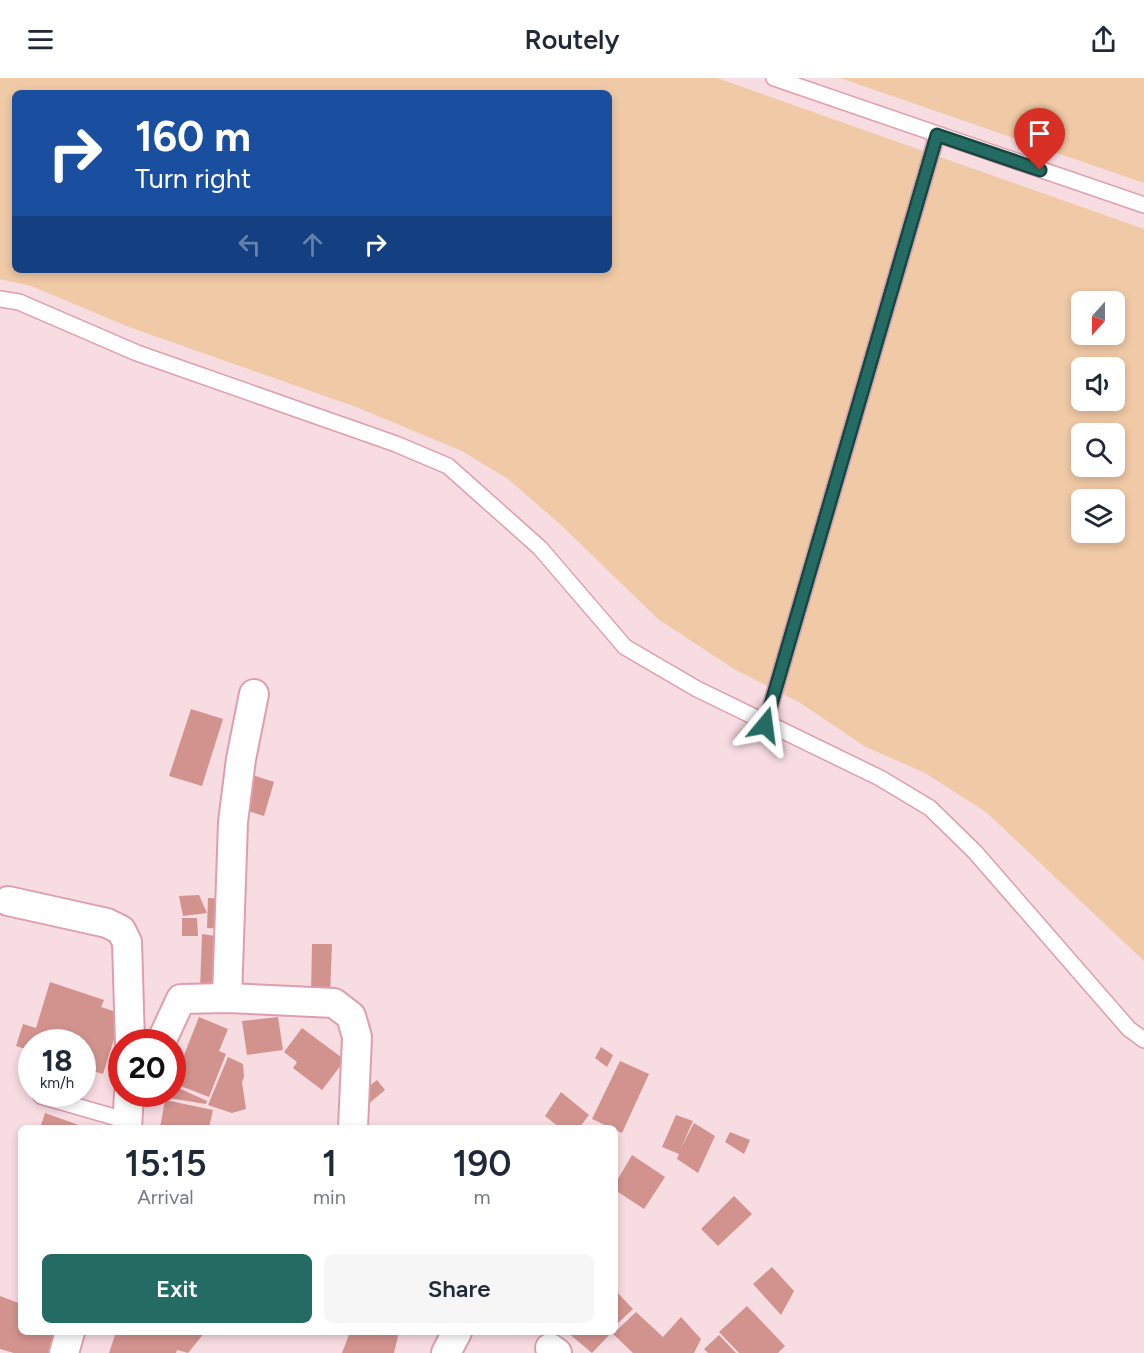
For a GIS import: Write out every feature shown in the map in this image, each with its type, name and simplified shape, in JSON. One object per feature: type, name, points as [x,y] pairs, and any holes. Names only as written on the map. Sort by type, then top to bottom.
[{"type":"street","points":[[227,998],[233,822],[241,759],[254,694]]},
{"type":"street","points":[[8,901],[107,923],[121,930],[128,942],[130,1029]]},
{"type":"street","points":[[167,1029],[182,999],[227,998],[334,1003],[351,1016],[357,1037],[353,1125]]},
{"type":"street","points":[[64,1353],[69,1335]]},
{"type":"street","points":[[446,1353],[455,1335]]},
{"type":"lane","points":[[774,78],[1144,205]]},
{"type":"lane","points":[[765,725],[937,135]]},
{"type":"lane","points":[[0,299],[19,302],[137,353],[396,444],[448,466],[540,548],[625,647],[697,690],[765,725],[880,778],[930,808],[975,852],[1129,1029],[1144,1040]]},
{"type":"lane","points":[[94,1107],[128,1114]]},
{"type":"shaded area","points":[[0,78],[717,78],[1144,229],[1144,961],[986,812],[925,773],[864,746],[799,702],[734,669],[658,619],[561,525],[508,479],[462,451],[356,407],[129,327],[31,286],[0,279]]},
{"type":"shaded area","points":[[840,78],[1144,78],[1144,183]]},
{"type":"building","points":[[191,709],[223,719],[202,786],[169,776]]},
{"type":"building","points":[[249,774],[274,782],[264,816],[238,808]]},
{"type":"building","points":[[199,895],[207,913],[183,916],[179,896]]},
{"type":"building","points":[[208,898],[226,899],[225,929],[207,928]]},
{"type":"building","points":[[182,918],[197,918],[198,936],[182,936]]},
{"type":"building","points":[[202,934],[222,937],[219,994],[200,990]]},
{"type":"building","points":[[312,944],[332,944],[330,996],[311,995]]},
{"type":"building","points":[[50,982],[104,1000],[101,1007],[122,1014],[117,1029],[108,1029],[108,1058],[103,1074],[96,1072],[96,1029],[21,1029],[23,1024],[36,1028]]},
{"type":"building","points":[[199,1017],[228,1029],[219,1051],[226,1054],[209,1097],[186,1088],[186,1050]]},
{"type":"building","points":[[278,1017],[283,1050],[247,1055],[242,1021]]},
{"type":"building","points":[[302,1028],[345,1060],[322,1090],[293,1068],[297,1062],[284,1052]]},
{"type":"building","points":[[601,1047],[613,1055],[607,1067],[595,1058]]},
{"type":"building","points":[[228,1057],[243,1064],[244,1077],[242,1082],[246,1109],[232,1113],[208,1105]]},
{"type":"building","points":[[620,1061],[649,1074],[622,1133],[618,1131],[618,1125],[605,1125],[592,1119]]},
{"type":"building","points":[[377,1080],[385,1090],[366,1106],[357,1096]]},
{"type":"building","points":[[186,1091],[207,1101],[206,1104],[186,1101]]},
{"type":"building","points":[[561,1092],[589,1115],[581,1125],[556,1125],[545,1116]]},
{"type":"building","points":[[186,1104],[213,1110],[210,1125],[161,1125],[164,1107],[186,1107]]},
{"type":"building","points":[[45,1113],[79,1125],[41,1125]]},
{"type":"building","points":[[676,1115],[693,1121],[681,1148],[694,1123],[715,1136],[698,1173],[677,1159],[679,1154],[662,1147]]},
{"type":"building","points":[[730,1132],[750,1140],[744,1154],[725,1142]]},
{"type":"building","points":[[632,1155],[665,1177],[644,1209],[618,1192],[618,1179]]},
{"type":"building","points":[[734,1196],[752,1214],[718,1246],[701,1229]]},
{"type":"building","points":[[772,1267],[794,1291],[781,1315],[753,1284]]},
{"type":"building","points":[[618,1293],[633,1309],[618,1323]]},
{"type":"building","points":[[0,1296],[18,1303],[18,1335],[64,1335],[58,1353],[14,1353],[0,1349]]},
{"type":"building","points":[[747,1306],[785,1346],[778,1353],[739,1353],[719,1332]]},
{"type":"building","points":[[636,1312],[663,1337],[681,1317],[701,1339],[694,1353],[633,1353],[614,1335],[618,1335],[618,1329]]},
{"type":"building","points":[[115,1335],[203,1335],[188,1353],[177,1350],[176,1353],[109,1353]]},
{"type":"building","points":[[349,1335],[398,1335],[394,1353],[342,1353]]},
{"type":"building","points":[[571,1335],[609,1335],[592,1353]]},
{"type":"building","points":[[719,1335],[736,1353],[708,1353],[704,1349]]},
{"type":"route","points":[[765,725],[937,135],[1040,170]]}]
